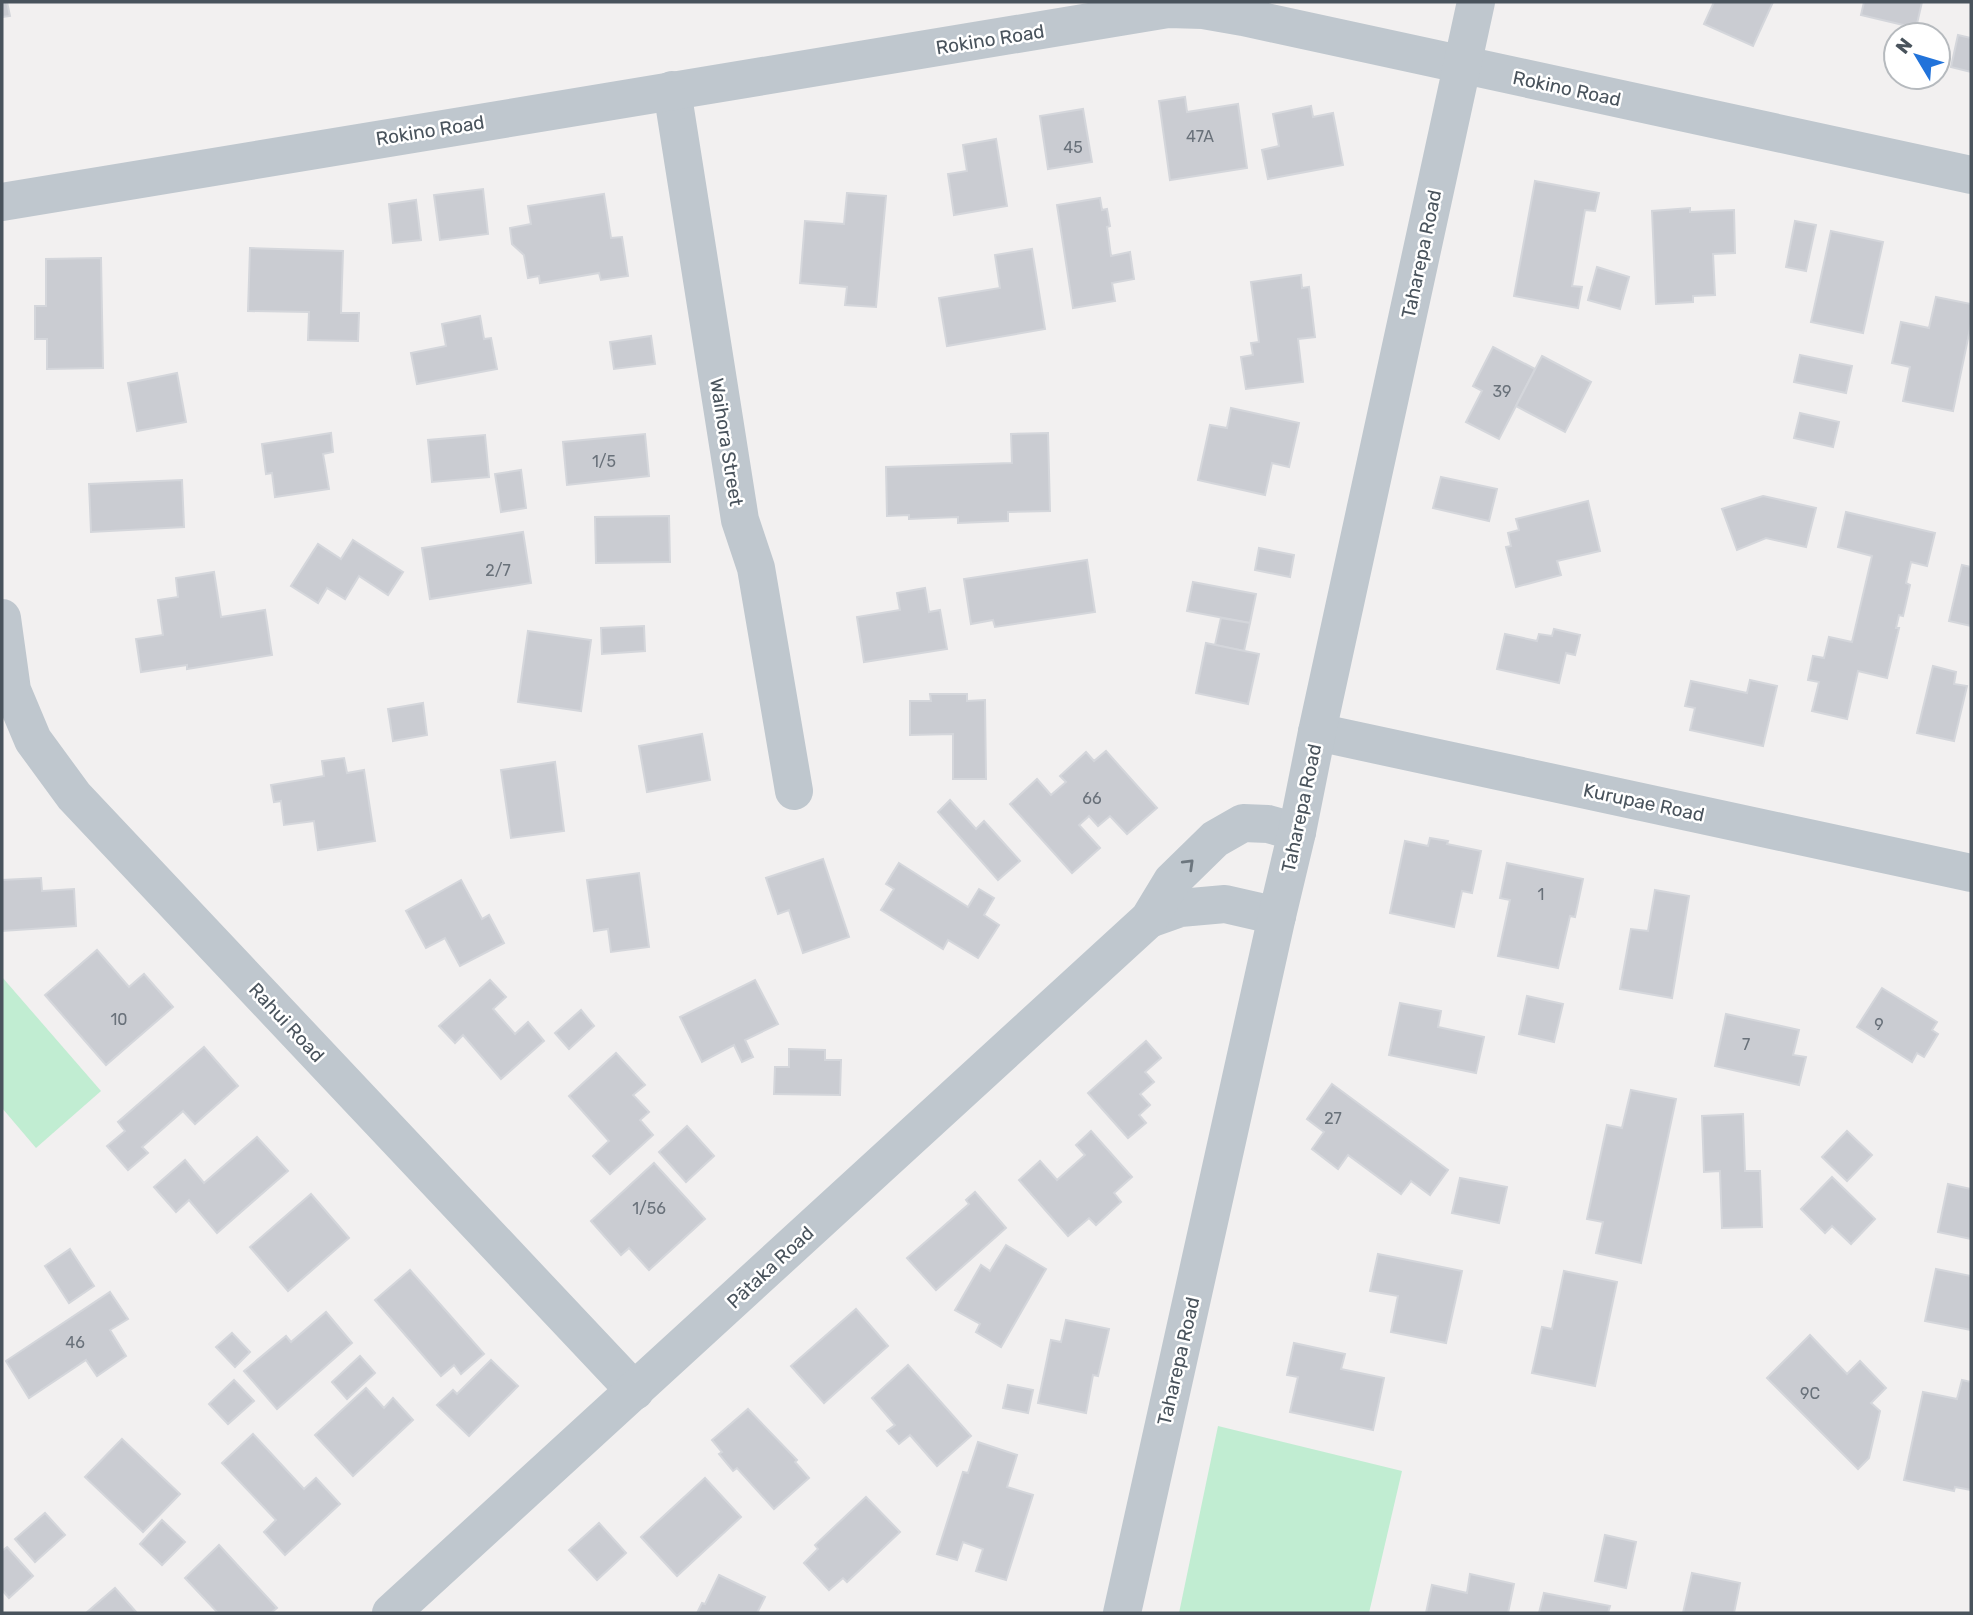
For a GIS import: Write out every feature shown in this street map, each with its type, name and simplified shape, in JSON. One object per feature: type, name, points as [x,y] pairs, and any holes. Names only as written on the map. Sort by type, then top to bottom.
[{"type":"street","name":"Taharepa Road","points":[[1122,1613],[1297,832],[1476,2]]},
{"type":"street","name":"Rokino Road","points":[[2,202],[1168,9],[1203,10],[1243,18],[1971,175]]},
{"type":"street","name":"Waihora Street","points":[[672,90],[740,520],[756,568],[794,791]]},
{"type":"street","name":"Rahui Road","points":[[2,618],[12,690],[33,740],[74,796],[635,1391]]},
{"type":"street","name":"Kurupae Road","points":[[1317,732],[1971,873]]},
{"type":"street","name":"Pātaka Road","points":[[391,1613],[1149,919],[1172,881],[1216,839],[1243,823],[1268,824],[1297,832]]},
{"type":"street","name":"Pātaka Road","points":[[1149,919],[1180,908],[1225,904],[1277,916]]},
{"type":"green space","points":[[2,977],[101,1091],[36,1148],[2,1108]]},
{"type":"green space","points":[[1218,1426],[1402,1471],[1369,1613],[1179,1613]]},
{"type":"building","points":[[2,2],[7,2],[10,16],[2,17]]},
{"type":"building","points":[[1714,2],[1773,2],[1753,46],[1704,24]]},
{"type":"building","points":[[1864,2],[1922,2],[1918,21],[1886,21],[1861,15]]},
{"type":"building","points":[[1958,35],[1971,38],[1971,72],[1952,67]]},
{"type":"building","points":[[1185,97],[1187,112],[1238,104],[1247,168],[1170,180],[1159,101]]},
{"type":"building","points":[[1311,106],[1313,117],[1333,113],[1343,165],[1268,179],[1262,150],[1279,146],[1273,114]]},
{"type":"building","points":[[1083,109],[1092,162],[1048,169],[1040,116]]},
{"type":"building","points":[[996,139],[1007,206],[954,215],[948,174],[967,171],[963,145]]},
{"type":"building","points":[[1535,181],[1599,193],[1595,211],[1585,210],[1572,286],[1582,287],[1578,308],[1514,296]]},
{"type":"building","points":[[483,189],[488,234],[440,240],[434,195]]},
{"type":"building","points":[[847,193],[886,196],[876,307],[845,305],[847,287],[800,283],[805,221],[844,224]]},
{"type":"building","points":[[604,194],[611,238],[622,237],[628,276],[601,280],[599,273],[540,283],[539,276],[528,278],[524,255],[512,244],[510,228],[531,224],[528,206]]},
{"type":"building","points":[[1100,198],[1102,210],[1107,209],[1111,256],[1130,252],[1134,279],[1112,283],[1115,301],[1073,308],[1057,205]]},
{"type":"building","points":[[416,200],[421,240],[393,243],[389,204]]},
{"type":"building","points":[[1690,208],[1690,212],[1734,210],[1735,253],[1713,254],[1715,295],[1693,296],[1693,302],[1656,304],[1652,211]]},
{"type":"building","points":[[1795,221],[1816,225],[1806,271],[1786,267]]},
{"type":"building","points":[[1831,231],[1883,242],[1863,333],[1811,322]]},
{"type":"building","points":[[250,248],[343,251],[341,313],[359,313],[358,341],[308,340],[309,312],[248,311]]},
{"type":"building","points":[[1032,249],[1045,329],[947,346],[939,298],[1000,288],[995,255]]},
{"type":"building","points":[[101,258],[103,368],[47,369],[47,339],[35,339],[35,306],[46,306],[46,259]]},
{"type":"building","points":[[1597,267],[1629,277],[1620,309],[1588,300]]},
{"type":"building","points":[[1301,275],[1302,288],[1309,287],[1315,337],[1298,339],[1303,382],[1246,389],[1241,357],[1253,355],[1251,343],[1259,342],[1251,282]]},
{"type":"building","points":[[1936,297],[1971,304],[1971,324],[1953,411],[1903,401],[1910,367],[1892,363],[1901,322],[1929,328]]},
{"type":"building","points":[[480,316],[484,339],[491,338],[497,369],[417,384],[411,353],[446,346],[442,324]]},
{"type":"building","points":[[651,336],[655,364],[614,369],[610,342]]},
{"type":"building","points":[[1493,347],[1535,369],[1499,439],[1466,422],[1482,391],[1473,386]]},
{"type":"building","points":[[1800,355],[1852,366],[1846,393],[1794,382]]},
{"type":"building","points":[[1542,356],[1591,382],[1565,432],[1516,406]]},
{"type":"building","points":[[177,373],[186,422],[137,431],[128,383]]},
{"type":"building","points":[[1231,408],[1299,423],[1289,467],[1272,463],[1265,495],[1198,480],[1210,425],[1227,428]]},
{"type":"building","points":[[1800,413],[1839,422],[1833,447],[1794,438]]},
{"type":"building","points":[[331,433],[333,452],[323,454],[329,489],[275,497],[272,473],[266,474],[262,444]]},
{"type":"building","points":[[1048,433],[1050,511],[1008,512],[1008,521],[958,523],[958,517],[909,519],[909,515],[887,516],[886,467],[1012,463],[1011,434]]},
{"type":"building","points":[[645,434],[649,476],[567,485],[563,442]]},
{"type":"building","points":[[485,435],[489,477],[432,482],[428,440]]},
{"type":"building","points":[[521,470],[526,508],[501,512],[495,474]]},
{"type":"building","points":[[1441,477],[1497,489],[1489,521],[1433,508]]},
{"type":"building","points":[[182,480],[184,527],[91,532],[89,484]]},
{"type":"building","points":[[1763,496],[1816,508],[1806,547],[1766,538],[1737,550],[1722,509]]},
{"type":"building","points":[[1588,501],[1600,551],[1557,561],[1561,575],[1516,587],[1506,547],[1511,546],[1508,533],[1519,530],[1516,519]]},
{"type":"building","points":[[1846,512],[1935,533],[1927,566],[1911,562],[1906,583],[1910,585],[1903,616],[1899,615],[1896,628],[1899,628],[1887,678],[1858,671],[1847,719],[1812,711],[1819,682],[1808,680],[1813,656],[1824,658],[1829,637],[1852,642],[1872,556],[1838,547]]},
{"type":"building","points":[[669,516],[670,562],[596,563],[595,517]]},
{"type":"building","points":[[523,532],[531,583],[430,599],[422,548]]},
{"type":"building","points":[[353,540],[403,572],[388,595],[359,576],[345,599],[327,588],[318,603],[291,586],[318,544],[341,559]]},
{"type":"building","points":[[1259,548],[1294,555],[1290,577],[1255,570]]},
{"type":"building","points":[[1087,560],[1095,612],[995,627],[993,620],[971,624],[964,579]]},
{"type":"building","points":[[1962,565],[1971,567],[1971,626],[1949,621]]},
{"type":"building","points":[[214,572],[221,617],[265,610],[272,655],[187,669],[187,665],[141,672],[136,639],[163,635],[158,600],[178,597],[176,578]]},
{"type":"building","points":[[1193,582],[1256,594],[1250,623],[1187,611]]},
{"type":"building","points":[[925,588],[929,612],[940,610],[947,649],[864,662],[857,617],[900,610],[897,593]]},
{"type":"building","points":[[1221,618],[1250,623],[1244,651],[1215,645]]},
{"type":"building","points":[[644,626],[645,651],[602,654],[601,628]]},
{"type":"building","points":[[1554,629],[1580,635],[1575,655],[1566,653],[1559,683],[1497,669],[1505,634],[1537,641],[1539,634],[1552,636]]},
{"type":"building","points":[[528,631],[591,640],[581,711],[518,702]]},
{"type":"building","points":[[1206,643],[1259,654],[1248,704],[1196,693]]},
{"type":"building","points":[[1933,666],[1956,672],[1954,684],[1967,686],[1954,741],[1917,733]]},
{"type":"building","points":[[1750,680],[1777,686],[1763,746],[1690,730],[1695,708],[1685,706],[1691,681],[1747,693]]},
{"type":"building","points":[[930,694],[967,694],[967,701],[985,700],[986,779],[953,779],[953,734],[910,735],[910,701],[931,701]]},
{"type":"building","points":[[423,703],[427,735],[393,741],[388,709]]},
{"type":"building","points":[[702,734],[710,780],[647,792],[639,746]]},
{"type":"building","points":[[1106,751],[1157,808],[1127,834],[1110,816],[1098,826],[1089,816],[1079,825],[1100,848],[1072,873],[1010,804],[1037,779],[1051,795],[1066,782],[1060,776],[1086,752],[1094,761]]},
{"type":"building","points":[[344,758],[347,773],[364,770],[375,841],[318,850],[314,821],[284,825],[281,801],[274,802],[271,785],[324,776],[322,761]]},
{"type":"building","points":[[555,762],[564,831],[511,838],[501,770]]},
{"type":"building","points":[[950,800],[976,829],[984,821],[1020,861],[998,880],[938,812]]},
{"type":"building","points":[[1430,838],[1481,851],[1472,893],[1462,891],[1454,927],[1390,913],[1405,841],[1428,846]]},
{"type":"building","points":[[823,859],[849,937],[803,953],[789,910],[778,914],[766,878]]},
{"type":"building","points":[[899,863],[968,907],[979,889],[994,898],[984,915],[999,925],[978,958],[948,940],[943,949],[881,910],[894,889],[886,884]]},
{"type":"building","points":[[1507,863],[1583,879],[1575,917],[1570,916],[1558,968],[1498,956],[1510,900],[1500,898]]},
{"type":"building","points":[[639,873],[649,947],[611,952],[608,929],[594,931],[587,880]]},
{"type":"building","points":[[41,878],[42,891],[74,889],[76,926],[2,931],[2,880]]},
{"type":"building","points":[[461,880],[482,919],[489,915],[504,943],[460,966],[445,938],[426,948],[406,911]]},
{"type":"building","points":[[1655,890],[1689,896],[1672,998],[1620,989],[1631,929],[1648,931]]},
{"type":"building","points":[[97,950],[129,987],[144,974],[173,1007],[106,1065],[45,995]]},
{"type":"building","points":[[490,980],[506,997],[493,1009],[515,1034],[528,1022],[544,1041],[501,1079],[463,1035],[455,1043],[439,1026]]},
{"type":"building","points":[[755,980],[778,1024],[745,1040],[753,1057],[742,1062],[734,1045],[702,1062],[680,1017]]},
{"type":"building","points":[[1882,988],[1937,1022],[1932,1030],[1938,1034],[1924,1057],[1917,1053],[1912,1062],[1857,1027]]},
{"type":"building","points":[[1527,996],[1563,1004],[1554,1042],[1519,1034]]},
{"type":"building","points":[[1400,1003],[1441,1011],[1438,1027],[1484,1037],[1476,1073],[1389,1055]]},
{"type":"building","points":[[581,1010],[594,1026],[569,1049],[555,1033]]},
{"type":"building","points":[[1726,1014],[1799,1030],[1793,1055],[1806,1057],[1799,1085],[1715,1066]]},
{"type":"building","points":[[1146,1041],[1161,1058],[1145,1072],[1154,1082],[1140,1094],[1150,1105],[1139,1115],[1146,1123],[1128,1138],[1088,1093]]},
{"type":"building","points":[[204,1047],[238,1086],[195,1124],[183,1111],[142,1147],[148,1153],[128,1170],[107,1146],[125,1131],[118,1122]]},
{"type":"building","points":[[789,1049],[825,1050],[825,1060],[841,1060],[840,1095],[774,1094],[775,1067],[789,1067]]},
{"type":"building","points":[[616,1053],[645,1085],[633,1095],[649,1112],[640,1120],[653,1135],[610,1174],[593,1156],[609,1141],[569,1096]]},
{"type":"building","points":[[1332,1084],[1448,1170],[1430,1195],[1411,1181],[1401,1194],[1348,1155],[1338,1169],[1312,1149],[1324,1132],[1307,1119]]},
{"type":"building","points":[[1631,1090],[1676,1099],[1641,1263],[1596,1253],[1603,1222],[1587,1219],[1607,1125],[1622,1128]]},
{"type":"building","points":[[1743,1114],[1745,1171],[1760,1171],[1762,1227],[1722,1228],[1720,1171],[1704,1172],[1702,1116]]},
{"type":"building","points":[[687,1126],[714,1156],[686,1182],[659,1152]]},
{"type":"building","points":[[1091,1131],[1132,1177],[1114,1193],[1121,1202],[1096,1225],[1089,1218],[1068,1236],[1019,1180],[1040,1161],[1057,1180],[1085,1155],[1076,1145]]},
{"type":"building","points":[[1847,1131],[1872,1155],[1847,1181],[1822,1157]]},
{"type":"building","points":[[257,1137],[288,1171],[217,1233],[189,1200],[176,1212],[154,1187],[185,1160],[204,1183]]},
{"type":"building","points":[[654,1163],[705,1219],[649,1270],[629,1248],[621,1255],[591,1221]]},
{"type":"building","points":[[1832,1177],[1875,1219],[1851,1244],[1832,1226],[1825,1233],[1801,1209]]},
{"type":"building","points":[[1460,1178],[1507,1187],[1499,1223],[1452,1213]]},
{"type":"building","points":[[1948,1184],[1971,1189],[1971,1239],[1938,1232]]},
{"type":"building","points":[[975,1192],[1006,1228],[936,1290],[907,1258],[969,1204],[966,1200]]},
{"type":"building","points":[[311,1194],[349,1238],[288,1291],[250,1247]]},
{"type":"building","points":[[1006,1245],[1046,1269],[1001,1347],[976,1332],[980,1324],[955,1310],[981,1265],[990,1271]]},
{"type":"building","points":[[70,1249],[94,1286],[69,1303],[45,1266]]},
{"type":"building","points":[[1378,1254],[1462,1271],[1446,1343],[1391,1332],[1398,1296],[1370,1291]]},
{"type":"building","points":[[1936,1269],[1971,1276],[1971,1330],[1925,1321]]},
{"type":"building","points":[[410,1270],[484,1354],[461,1374],[454,1365],[441,1376],[375,1300]]},
{"type":"building","points":[[1564,1271],[1617,1282],[1595,1386],[1532,1373],[1542,1327],[1552,1329]]},
{"type":"building","points":[[110,1292],[128,1319],[110,1330],[126,1356],[97,1376],[86,1360],[29,1398],[6,1361]]},
{"type":"building","points":[[856,1309],[888,1346],[824,1403],[791,1366]]},
{"type":"building","points":[[326,1312],[352,1343],[277,1409],[244,1371],[286,1336],[291,1342]]},
{"type":"building","points":[[1066,1320],[1109,1329],[1098,1376],[1093,1375],[1086,1413],[1038,1403],[1051,1340],[1061,1342]]},
{"type":"building","points":[[232,1333],[250,1352],[235,1367],[216,1347]]},
{"type":"building","points":[[1810,1335],[1847,1374],[1860,1361],[1886,1388],[1871,1403],[1880,1411],[1869,1458],[1858,1469],[1767,1378]]},
{"type":"building","points":[[1294,1343],[1345,1354],[1341,1369],[1384,1378],[1373,1430],[1290,1412],[1298,1377],[1287,1375]]},
{"type":"building","points":[[360,1356],[375,1373],[347,1399],[332,1382]]},
{"type":"building","points":[[491,1360],[518,1386],[469,1436],[437,1405],[453,1390],[457,1394]]},
{"type":"building","points":[[908,1365],[971,1436],[937,1466],[910,1435],[899,1444],[887,1431],[895,1425],[872,1398]]},
{"type":"building","points":[[234,1380],[254,1401],[228,1424],[209,1404]]},
{"type":"building","points":[[1962,1380],[1971,1382],[1971,1490],[1955,1487],[1954,1491],[1904,1480],[1923,1392],[1957,1399]]},
{"type":"building","points":[[1008,1385],[1033,1390],[1028,1413],[1003,1408]]},
{"type":"building","points":[[366,1388],[384,1408],[393,1398],[413,1420],[353,1476],[315,1435]]},
{"type":"building","points":[[748,1409],[797,1460],[795,1462],[809,1478],[774,1509],[737,1468],[733,1471],[712,1440]]},
{"type":"building","points":[[253,1434],[304,1489],[316,1478],[340,1504],[285,1555],[264,1532],[276,1520],[222,1463]]},
{"type":"building","points":[[122,1439],[180,1494],[143,1532],[85,1477]]},
{"type":"building","points":[[978,1442],[1017,1455],[1007,1487],[1033,1495],[1006,1580],[976,1571],[983,1549],[963,1542],[957,1560],[937,1554],[963,1472],[968,1473]]},
{"type":"building","points":[[705,1478],[741,1517],[677,1576],[641,1537]]},
{"type":"building","points":[[866,1497],[900,1532],[847,1582],[843,1578],[829,1590],[804,1563],[818,1549],[815,1545]]},
{"type":"building","points":[[45,1513],[65,1535],[35,1562],[15,1539]]},
{"type":"building","points":[[162,1520],[185,1542],[162,1565],[140,1544]]},
{"type":"building","points":[[599,1523],[626,1553],[597,1580],[569,1550]]},
{"type":"building","points":[[1605,1535],[1636,1542],[1626,1588],[1595,1581]]},
{"type":"building","points":[[219,1545],[277,1608],[271,1613],[218,1613],[185,1578]]},
{"type":"building","points":[[7,1547],[33,1576],[9,1598],[2,1590],[2,1551]]},
{"type":"building","points":[[1692,1573],[1740,1583],[1734,1613],[1683,1613]]},
{"type":"building","points":[[1470,1574],[1514,1584],[1508,1613],[1426,1613],[1432,1585],[1467,1593]]},
{"type":"building","points":[[719,1575],[765,1597],[757,1613],[697,1613],[702,1603],[705,1604]]},
{"type":"building","points":[[115,1588],[137,1613],[86,1613]]},
{"type":"building","points":[[1544,1593],[1610,1606],[1608,1613],[1539,1613]]}]
